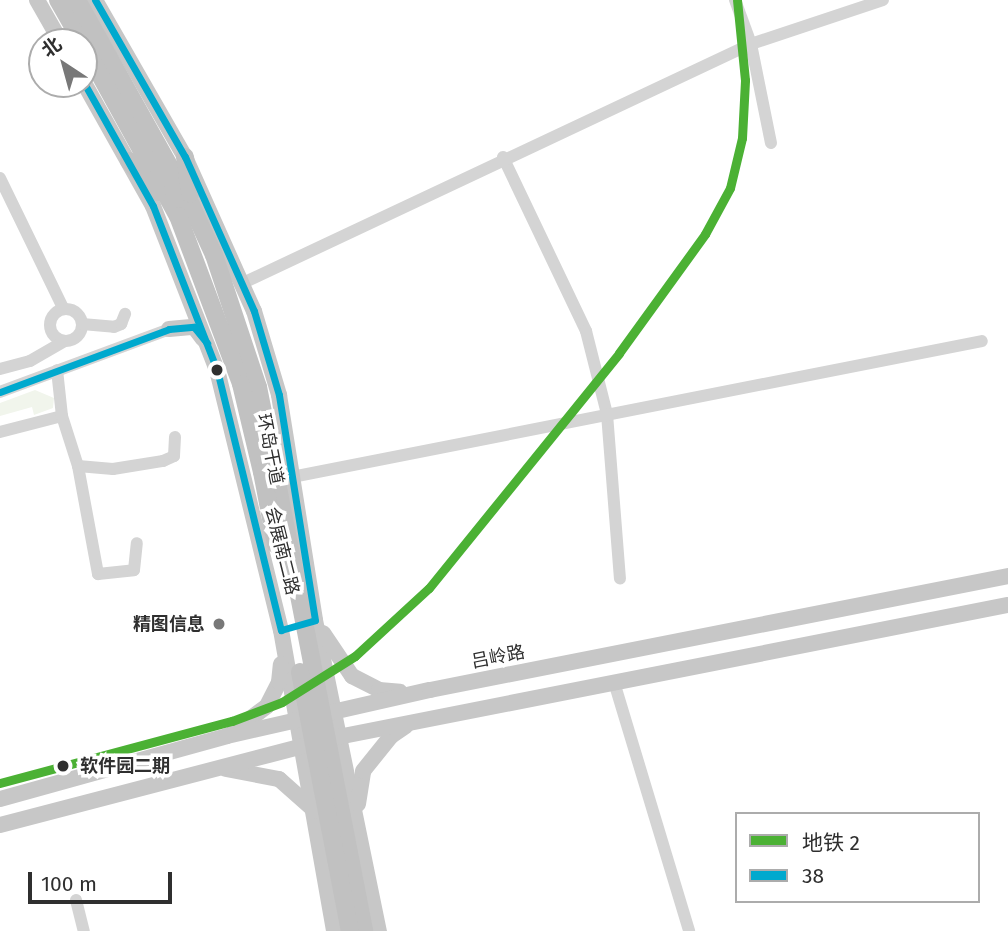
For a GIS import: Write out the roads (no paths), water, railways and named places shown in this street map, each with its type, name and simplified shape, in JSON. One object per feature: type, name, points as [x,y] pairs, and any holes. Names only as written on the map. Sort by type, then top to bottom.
[{"type":"highway","name":"环岛干道","points":[[58,0],[74,28]]},
{"type":"highway","name":"环岛干道","points":[[77,0],[184,210],[268,470],[364,931]]},
{"type":"highway","name":"环岛干道","points":[[98,69],[184,210]]},
{"type":"highway","points":[[184,210],[185,158]]},
{"type":"highway","points":[[129,161],[184,210]]},
{"type":"highway","name":"环岛干道","points":[[268,470],[350,931]]},
{"type":"main road","points":[[37,0],[53,28]]},
{"type":"main road","points":[[94,0],[185,158],[243,283],[279,395],[315,620],[379,931]]},
{"type":"main road","name":"会展南二路","points":[[93,98],[129,161],[192,301],[217,370],[281,630],[296,720],[316,812],[334,931]]},
{"type":"main road","points":[[169,329],[190,312],[192,301]]},
{"type":"main road","points":[[169,329],[194,327],[206,343]]},
{"type":"main road","name":"吕岭路","points":[[0,799],[227,736],[430,690],[1008,576]]},
{"type":"main road","points":[[0,825],[301,745],[1008,605]]},
{"type":"main road","points":[[227,736],[267,706],[276,690],[281,630],[315,620]]},
{"type":"main road","points":[[315,620],[339,662],[367,686],[398,692],[430,690]]},
{"type":"main road","points":[[357,831],[363,771],[391,736],[413,722]]},
{"type":"main road","points":[[209,768],[252,770],[279,779],[316,812]]},
{"type":"street","points":[[736,0],[751,44],[771,143]]},
{"type":"street","points":[[243,283],[503,157],[751,44],[883,0]]},
{"type":"street","points":[[503,157],[586,331],[607,414],[620,578]]},
{"type":"street","points":[[0,369],[30,360],[77,336],[82,324],[78,313],[63,308],[1,181]]},
{"type":"street","points":[[63,308],[52,315],[49,325],[55,337],[64,341]]},
{"type":"street","points":[[82,324],[114,327],[121,324],[125,314]]},
{"type":"street","points":[[0,392],[169,329]]},
{"type":"street","points":[[292,477],[982,341]]},
{"type":"street","points":[[57,370],[62,416],[78,466],[98,574],[134,570],[138,543]]},
{"type":"street","points":[[0,432],[62,416]]},
{"type":"street","points":[[78,466],[113,469],[163,461],[174,456],[175,438]]},
{"type":"street","points":[[614,682],[689,931]]},
{"type":"street","points":[[76,900],[84,931]]},
{"type":"metro line","name":"2","points":[[0,783],[232,721],[282,702],[355,656],[429,588],[619,353],[705,234],[730,188],[742,138],[745,80],[737,0]]},
{"type":"place","name":"精图信息","points":[[219,624]]},
{"type":"place","name":"软件园二期","points":[[63,766]]}]
